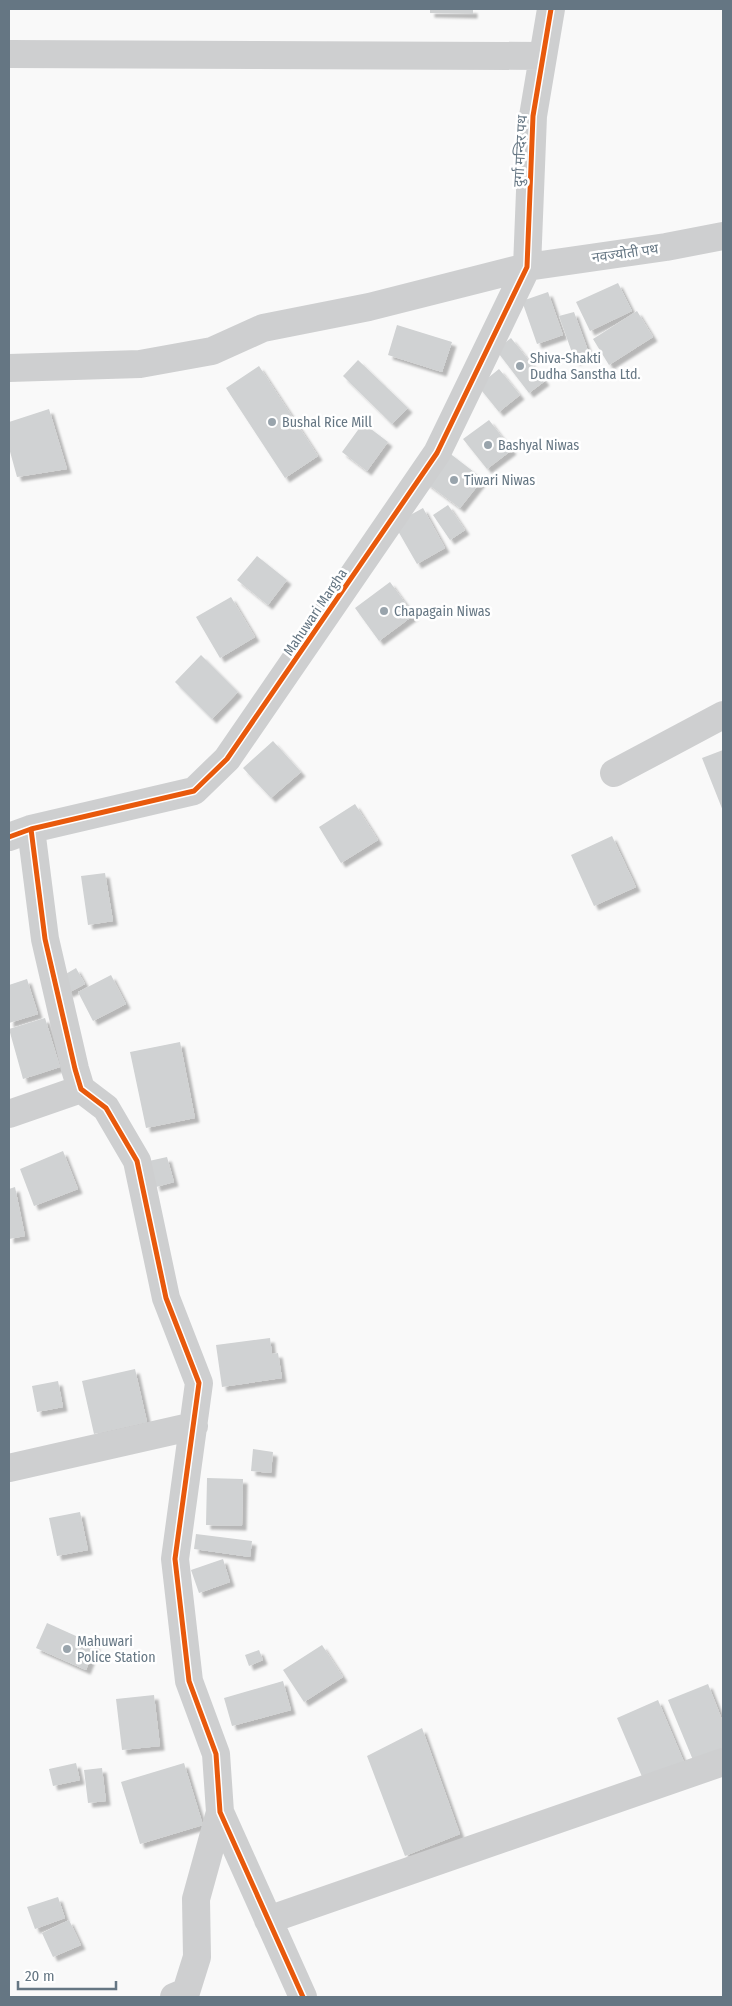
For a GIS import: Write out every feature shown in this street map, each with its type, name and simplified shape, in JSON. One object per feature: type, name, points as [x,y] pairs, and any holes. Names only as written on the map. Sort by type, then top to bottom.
[{"type":"street","name":"दुर्गा मन्दिर पथ","points":[[527,267],[533,116],[551,9]]},
{"type":"street","points":[[9,54],[542,56]]},
{"type":"street","name":"नवज्योती पथ","points":[[9,368],[140,364],[212,351],[263,328],[369,307],[527,267],[666,247],[723,236]]},
{"type":"street","name":"Mahuwari Margha","points":[[20,833],[194,791],[227,759],[437,453],[527,267]]},
{"type":"street","points":[[614,773],[723,715]]},
{"type":"street","points":[[20,833],[81,1089],[106,1108],[137,1162],[166,1298],[199,1382],[174,1559],[189,1682],[216,1754],[220,1812],[196,1899],[197,1957],[186,1992],[174,1997]]},
{"type":"street","points":[[9,1114],[81,1089]]},
{"type":"street","points":[[9,1468],[194,1426]]},
{"type":"street","points":[[268,1920],[723,1762]]},
{"type":"street","points":[[220,1812],[303,1997]]},
{"type":"building","points":[[430,9],[473,9],[473,14],[430,13]]},
{"type":"building","points":[[618,283],[632,311],[590,331],[576,302]]},
{"type":"building","points":[[548,292],[563,335],[537,344],[522,301]]},
{"type":"building","points":[[637,311],[653,337],[609,365],[593,339]]},
{"type":"building","points":[[574,312],[590,356],[575,361],[559,316]]},
{"type":"building","points":[[397,325],[452,342],[442,372],[388,355]]},
{"type":"building","name":"Shiva-Shakti Dudha Sanstha Ltd.","points":[[511,338],[545,381],[529,393],[496,350]]},
{"type":"building","points":[[358,360],[408,408],[392,424],[343,376]]},
{"type":"building","name":"Bushal Rice Mill","points":[[259,366],[318,456],[285,478],[226,388]]},
{"type":"building","points":[[499,369],[520,395],[499,412],[478,386]]},
{"type":"building","points":[[49,409],[67,469],[17,477],[9,448],[9,422]]},
{"type":"building","name":"Bashyal Niwas","points":[[489,420],[512,450],[487,469],[463,439]]},
{"type":"building","points":[[363,423],[388,442],[367,471],[342,452]]},
{"type":"building","name":"Tiwari Niwas","points":[[448,452],[483,479],[460,508],[425,482]]},
{"type":"building","points":[[448,505],[465,530],[450,540],[433,515]]},
{"type":"building","points":[[423,508],[445,548],[417,564],[394,524]]},
{"type":"building","points":[[257,556],[287,580],[268,605],[237,580]]},
{"type":"building","name":"Chapagain Niwas","points":[[390,582],[414,615],[379,641],[355,608]]},
{"type":"building","points":[[231,597],[255,637],[220,658],[196,617]]},
{"type":"building","points":[[201,655],[238,692],[212,719],[175,682]]},
{"type":"building","points":[[273,741],[301,772],[271,798],[243,768]]},
{"type":"building","points":[[723,750],[723,811],[702,758]]},
{"type":"building","points":[[355,804],[378,840],[341,863],[319,827]]},
{"type":"building","points":[[612,836],[636,887],[594,906],[571,855]]},
{"type":"building","points":[[105,873],[113,921],[88,925],[81,876]]},
{"type":"building","points":[[76,968],[85,984],[68,993],[59,978]]},
{"type":"building","points":[[111,975],[126,1004],[93,1021],[78,992]]},
{"type":"building","points":[[27,979],[38,1014],[9,1023],[9,985]]},
{"type":"building","points":[[45,1018],[60,1067],[23,1079],[9,1029]]},
{"type":"building","points":[[180,1042],[195,1118],[146,1128],[130,1052]]},
{"type":"building","points":[[63,1151],[78,1189],[34,1206],[20,1169]]},
{"type":"building","points":[[167,1157],[174,1182],[156,1187],[149,1161]]},
{"type":"building","points":[[15,1187],[25,1236],[9,1239],[9,1189]]},
{"type":"building","points":[[270,1338],[272,1354],[278,1353],[282,1378],[222,1387],[216,1345]]},
{"type":"building","points":[[135,1369],[147,1422],[94,1434],[82,1381]]},
{"type":"building","points":[[58,1381],[63,1407],[37,1412],[32,1386]]},
{"type":"building","points":[[253,1449],[273,1452],[271,1473],[251,1471]]},
{"type":"building","points":[[207,1478],[243,1479],[242,1526],[206,1525]]},
{"type":"building","points":[[80,1512],[88,1550],[57,1556],[49,1518]]},
{"type":"building","points":[[196,1534],[252,1541],[250,1557],[194,1549]]},
{"type":"building","points":[[223,1559],[230,1582],[199,1593],[191,1570]]},
{"type":"building","points":[[47,1623],[96,1645],[86,1670],[36,1648]]},
{"type":"building","points":[[322,1645],[343,1677],[304,1702],[283,1670]]},
{"type":"building","points":[[259,1650],[263,1660],[249,1666],[245,1655]]},
{"type":"building","points":[[283,1681],[291,1710],[232,1726],[224,1698]]},
{"type":"building","points":[[708,1684],[723,1722],[723,1748],[693,1760],[668,1700]]},
{"type":"building","points":[[154,1695],[160,1746],[122,1750],[116,1699]]},
{"type":"building","points":[[658,1700],[684,1762],[643,1779],[617,1718]]},
{"type":"building","points":[[422,1728],[460,1834],[405,1856],[367,1756]]},
{"type":"building","points":[[76,1763],[80,1780],[53,1786],[49,1769]]},
{"type":"building","points":[[184,1763],[203,1825],[140,1844],[121,1782]]},
{"type":"building","points":[[102,1768],[106,1801],[88,1803],[84,1770]]},
{"type":"building","points":[[58,1897],[65,1918],[35,1929],[27,1907]]},
{"type":"building","points":[[69,1920],[81,1945],[53,1957],[42,1933]]},
{"type":"cycle path","points":[[9,837],[31,829],[194,791],[227,759],[437,453],[527,267],[533,116],[551,9]]},
{"type":"cycle path","points":[[31,829],[45,939],[81,1089],[106,1108],[137,1161],[166,1298],[199,1383],[175,1559],[189,1681],[216,1754],[220,1812],[303,1997]]},
{"type":"place","name":"Shiva-Shakti Dudha Sanstha Ltd.","points":[[520,366]]},
{"type":"place","name":"Bushal Rice Mill","points":[[272,422]]},
{"type":"place","name":"Bashyal Niwas","points":[[488,445]]},
{"type":"place","name":"Tiwari Niwas","points":[[454,480]]},
{"type":"place","name":"Chapagain Niwas","points":[[384,611]]},
{"type":"place","name":"Mahuwari Police Station","points":[[67,1649]]}]
